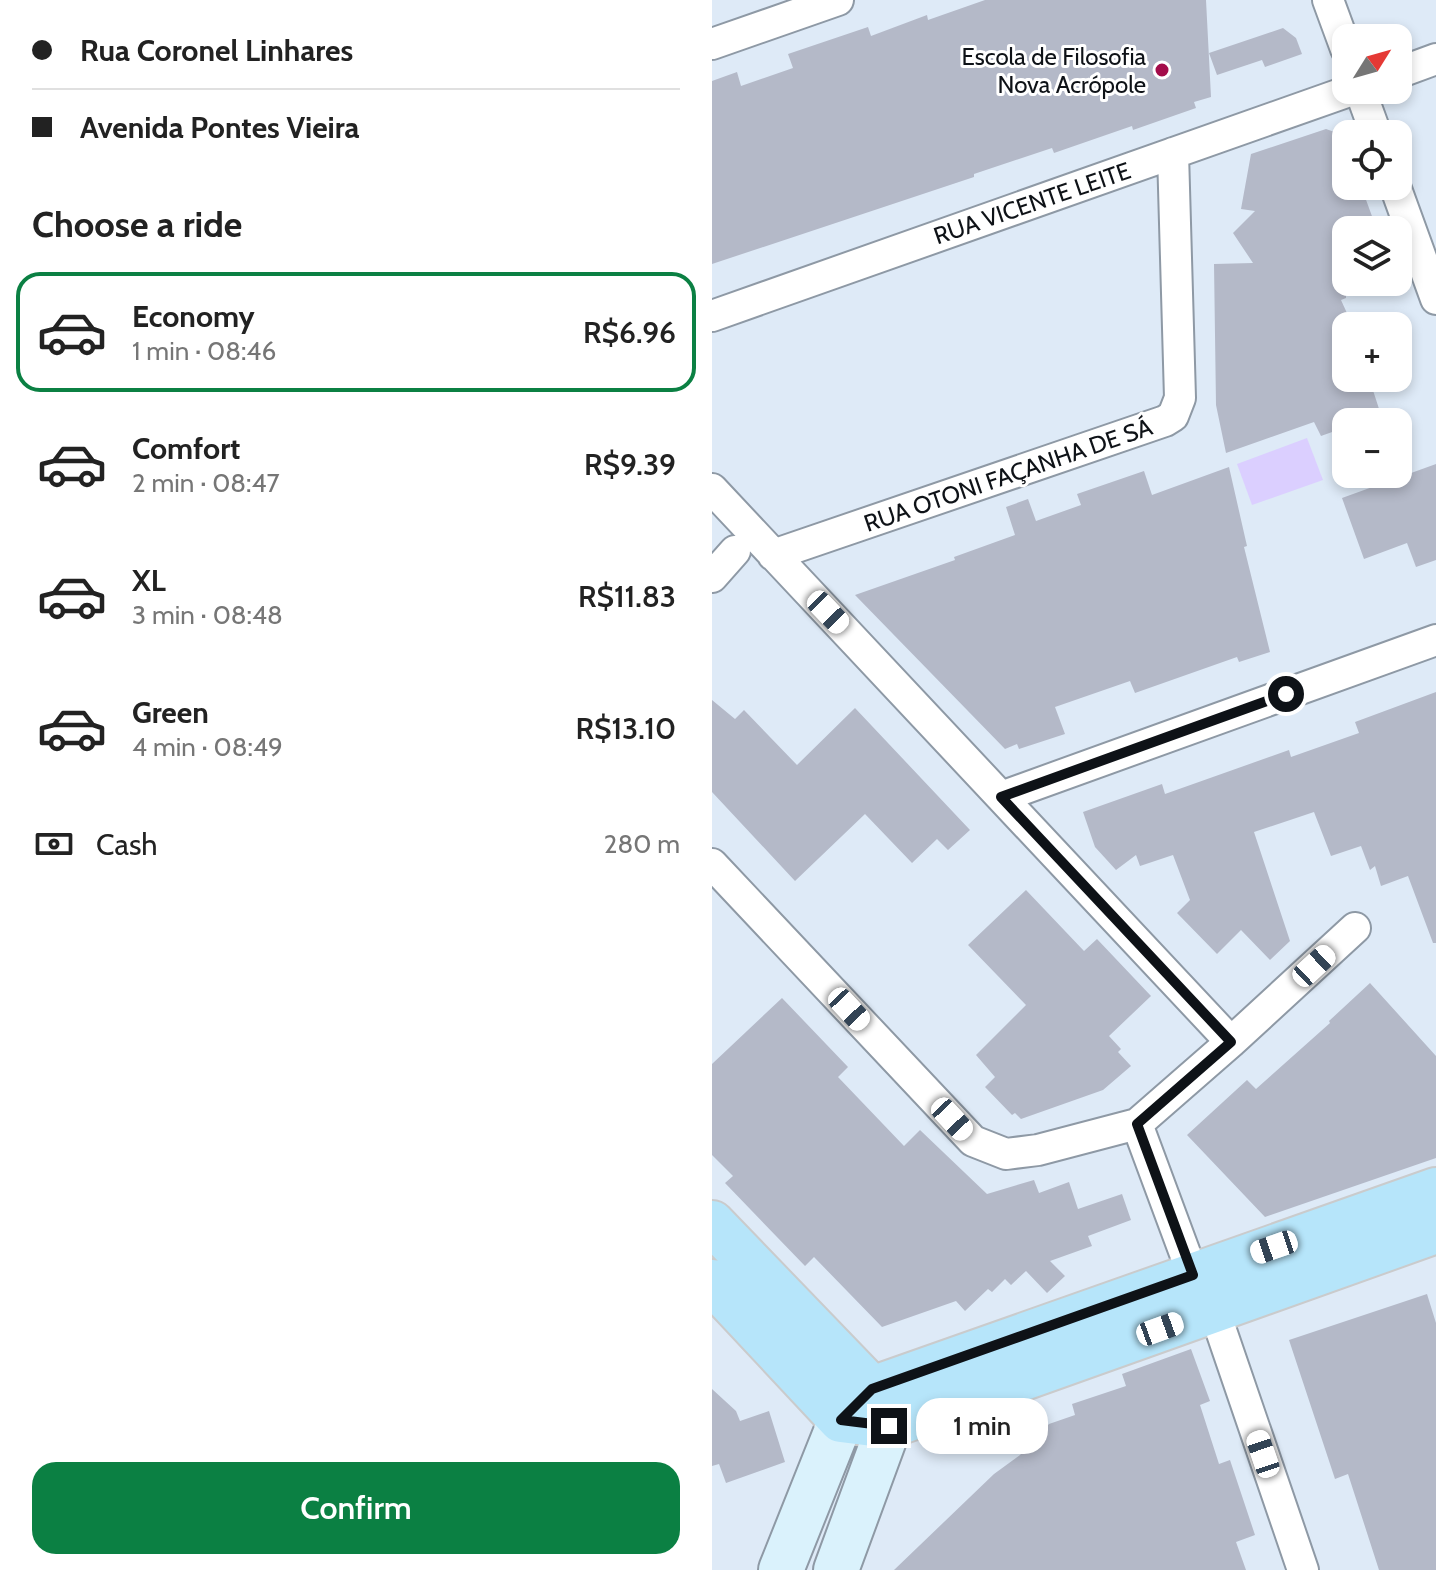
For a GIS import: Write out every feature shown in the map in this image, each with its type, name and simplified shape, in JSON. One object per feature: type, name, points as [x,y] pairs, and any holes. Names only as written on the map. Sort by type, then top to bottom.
[{"type":"main road","points":[[1204,1293],[1436,1190]]},
{"type":"main road","points":[[712,1223],[880,1407],[1204,1293],[1436,1231]]},
{"type":"main road","points":[[712,1282],[841,1420]]},
{"type":"street","points":[[712,44],[777,10],[838,0]]},
{"type":"street","points":[[1328,0],[1337,24]]},
{"type":"street","points":[[1412,68],[1436,59]]},
{"type":"street","name":"RUA VICENTE LEITE","points":[[712,316],[1332,97]]},
{"type":"street","name":"RUA OTONI FAÇANHA DE SÁ","points":[[773,555],[1173,416],[1179,408],[1180,398],[1173,153]]},
{"type":"street","points":[[1400,200],[1436,299]]},
{"type":"street","points":[[712,489],[1231,1042]]},
{"type":"street","points":[[712,577],[735,551]]},
{"type":"street","points":[[1001,797],[1436,640]]},
{"type":"street","points":[[712,864],[973,1141],[1006,1154],[1038,1150],[1137,1124],[1355,928]]},
{"type":"street","points":[[1137,1124],[1204,1293],[1303,1570]]},
{"type":"street","points":[[781,1570],[841,1420],[880,1407]]},
{"type":"street","points":[[836,1570],[880,1407]]},
{"type":"shaded area","points":[[1307,438],[1323,480],[1252,505],[1237,464]]},
{"type":"building","points":[[985,0],[1206,0],[1211,97],[1194,102],[1196,108],[1133,130],[1132,126],[1054,153],[1052,148],[712,264],[712,81],[737,72],[741,86],[793,68],[788,54],[868,27],[871,36],[927,15],[928,20]]},
{"type":"building","points":[[1283,28],[1296,38],[1302,54],[1265,67],[1262,60],[1217,75],[1209,53]]},
{"type":"building","points":[[1326,129],[1332,131],[1332,200],[1366,200],[1372,216],[1332,216],[1332,296],[1346,296],[1341,300],[1346,312],[1332,312],[1332,392],[1374,392],[1379,408],[1332,408],[1332,432],[1321,436],[1314,422],[1226,453],[1216,405],[1214,264],[1253,263],[1233,233],[1255,211],[1241,209],[1251,154]]},
{"type":"building","points":[[1436,464],[1436,560],[1416,567],[1407,543],[1364,559],[1342,498],[1370,488],[1412,488],[1412,473]]},
{"type":"building","points":[[1229,467],[1247,546],[1244,547],[1270,652],[1239,662],[1237,657],[1135,693],[1130,681],[1055,707],[1065,734],[1019,749],[1017,744],[1005,749],[855,595],[1015,535],[1006,507],[1028,499],[1036,521],[1081,505],[1077,494],[1144,471],[1152,495]]},
{"type":"building","points":[[1436,692],[1436,943],[1433,943],[1408,876],[1381,886],[1375,866],[1370,870],[1361,846],[1331,856],[1314,812],[1254,832],[1290,941],[1270,960],[1241,930],[1217,954],[1177,913],[1190,900],[1173,855],[1140,866],[1136,855],[1116,870],[1095,847],[1083,812],[1162,784],[1165,794],[1289,750],[1291,757],[1359,733],[1355,722]]},
{"type":"building","points":[[712,700],[735,719],[744,710],[797,765],[855,708],[970,830],[948,850],[937,839],[912,863],[865,814],[795,881],[712,792]]},
{"type":"building","points":[[1026,890],[1084,951],[1097,939],[1151,996],[1109,1036],[1131,1066],[1103,1090],[1021,1119],[1015,1113],[1012,1115],[985,1087],[995,1077],[976,1055],[1026,1005],[968,945]]},
{"type":"building","points":[[1370,983],[1436,1056],[1436,1158],[1265,1217],[1187,1135],[1247,1080],[1256,1089]]},
{"type":"building","points":[[782,998],[848,1067],[838,1077],[904,1146],[920,1130],[987,1194],[1034,1180],[1039,1193],[1069,1182],[1078,1209],[1122,1194],[1131,1220],[1088,1236],[1092,1246],[1050,1261],[1065,1276],[1047,1293],[1026,1271],[1011,1285],[1005,1279],[992,1292],[988,1289],[965,1311],[956,1301],[882,1327],[814,1257],[805,1266],[725,1183],[733,1176],[712,1155],[712,1064]]},
{"type":"building","points":[[1427,1294],[1436,1323],[1436,1570],[1379,1570],[1348,1474],[1335,1479],[1289,1340]]},
{"type":"building","points":[[1191,1349],[1210,1401],[1200,1405],[1219,1464],[1230,1460],[1255,1535],[1236,1542],[1246,1570],[894,1570],[994,1474],[1020,1455],[1049,1424],[1075,1415],[1072,1404],[1126,1386],[1122,1374]]},
{"type":"building","points":[[712,1389],[736,1411],[740,1421],[769,1411],[785,1462],[726,1483],[719,1464],[712,1466]]},
{"type":"place","name":"Escola de Filosofia Nova Acrópole","points":[[1162,70]]},
{"type":"route","points":[[889,1426],[841,1420],[872,1389],[1193,1275],[1137,1124],[1231,1042],[1001,797],[1286,694]]}]
